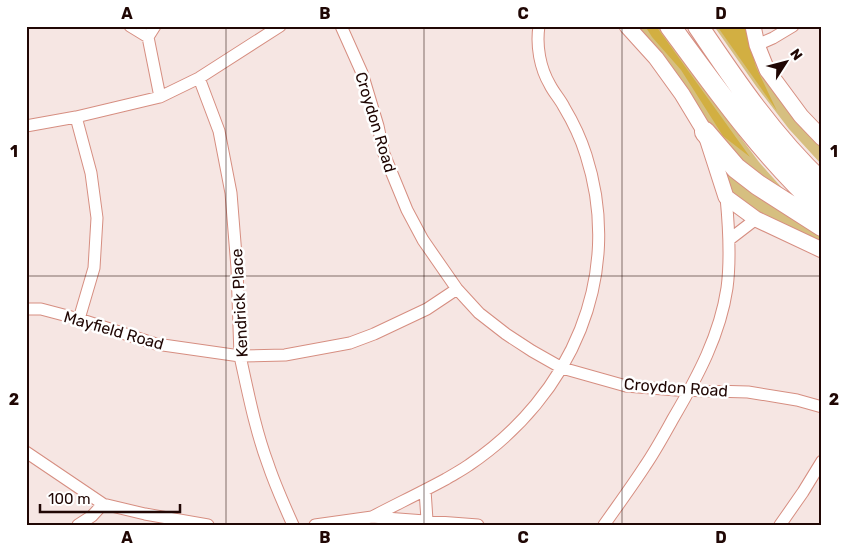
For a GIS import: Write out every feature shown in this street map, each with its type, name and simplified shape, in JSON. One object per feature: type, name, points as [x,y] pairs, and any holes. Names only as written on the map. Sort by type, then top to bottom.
[{"type":"highway","points":[[670,26],[756,141],[798,187],[822,209]]},
{"type":"highway","points":[[698,26],[769,125],[806,168],[822,183]]},
{"type":"highway","points":[[705,132],[736,168],[758,185],[822,226]]},
{"type":"main road","points":[[628,26],[656,58],[682,94],[705,132],[726,197],[756,219],[822,250]]},
{"type":"main road","points":[[754,26],[757,46],[768,70],[802,116],[822,138]]},
{"type":"street","points":[[130,26],[148,38]]},
{"type":"street","points":[[155,26],[148,38],[160,97]]},
{"type":"street","points":[[26,126],[160,97],[199,78],[280,26]]},
{"type":"street","name":"Croydon Road","points":[[341,26],[362,73],[378,126],[384,154],[403,200],[423,240],[457,289],[479,312],[506,334],[562,368],[626,386],[690,391],[748,392],[797,400],[822,407]]},
{"type":"street","points":[[372,517],[469,466],[509,434],[539,402],[562,368],[582,327],[590,303],[600,242],[596,193],[586,153],[564,106],[549,84],[544,72],[538,43],[538,26]]},
{"type":"street","points":[[757,46],[793,26]]},
{"type":"street","name":"Kendrick Place","points":[[199,78],[219,131],[231,193],[237,268],[240,356],[252,411],[268,464],[293,525]]},
{"type":"street","points":[[76,116],[91,173],[97,218],[94,268],[79,319]]},
{"type":"street","points":[[604,525],[646,465],[690,391],[708,354],[721,317],[727,290],[730,239],[726,197]]},
{"type":"street","points":[[730,239],[756,219]]},
{"type":"street","name":"Mayfield Road","points":[[26,309],[41,309],[79,319],[156,344],[240,356],[285,355],[350,343],[374,334],[427,309],[457,289]]},
{"type":"street","points":[[26,452],[103,504],[145,514],[208,525]]},
{"type":"street","points":[[780,525],[822,462]]},
{"type":"street","points":[[426,490],[427,520]]},
{"type":"street","points":[[78,525],[92,516],[103,504]]},
{"type":"street","points":[[315,525],[372,517],[478,525]]},
{"type":"shaded area","points":[[638,26],[659,26],[759,162],[783,189],[780,195],[732,159],[637,30]]},
{"type":"shaded area","points":[[645,26],[656,26],[750,157],[723,136],[681,70],[652,37]]},
{"type":"shaded area","points":[[714,26],[745,26],[748,41],[764,77],[791,114],[822,148],[822,165],[789,129]]},
{"type":"shaded area","points":[[717,26],[745,26],[756,67],[777,111]]},
{"type":"shaded area","points":[[723,168],[822,230],[822,244],[756,212],[736,198]]}]
